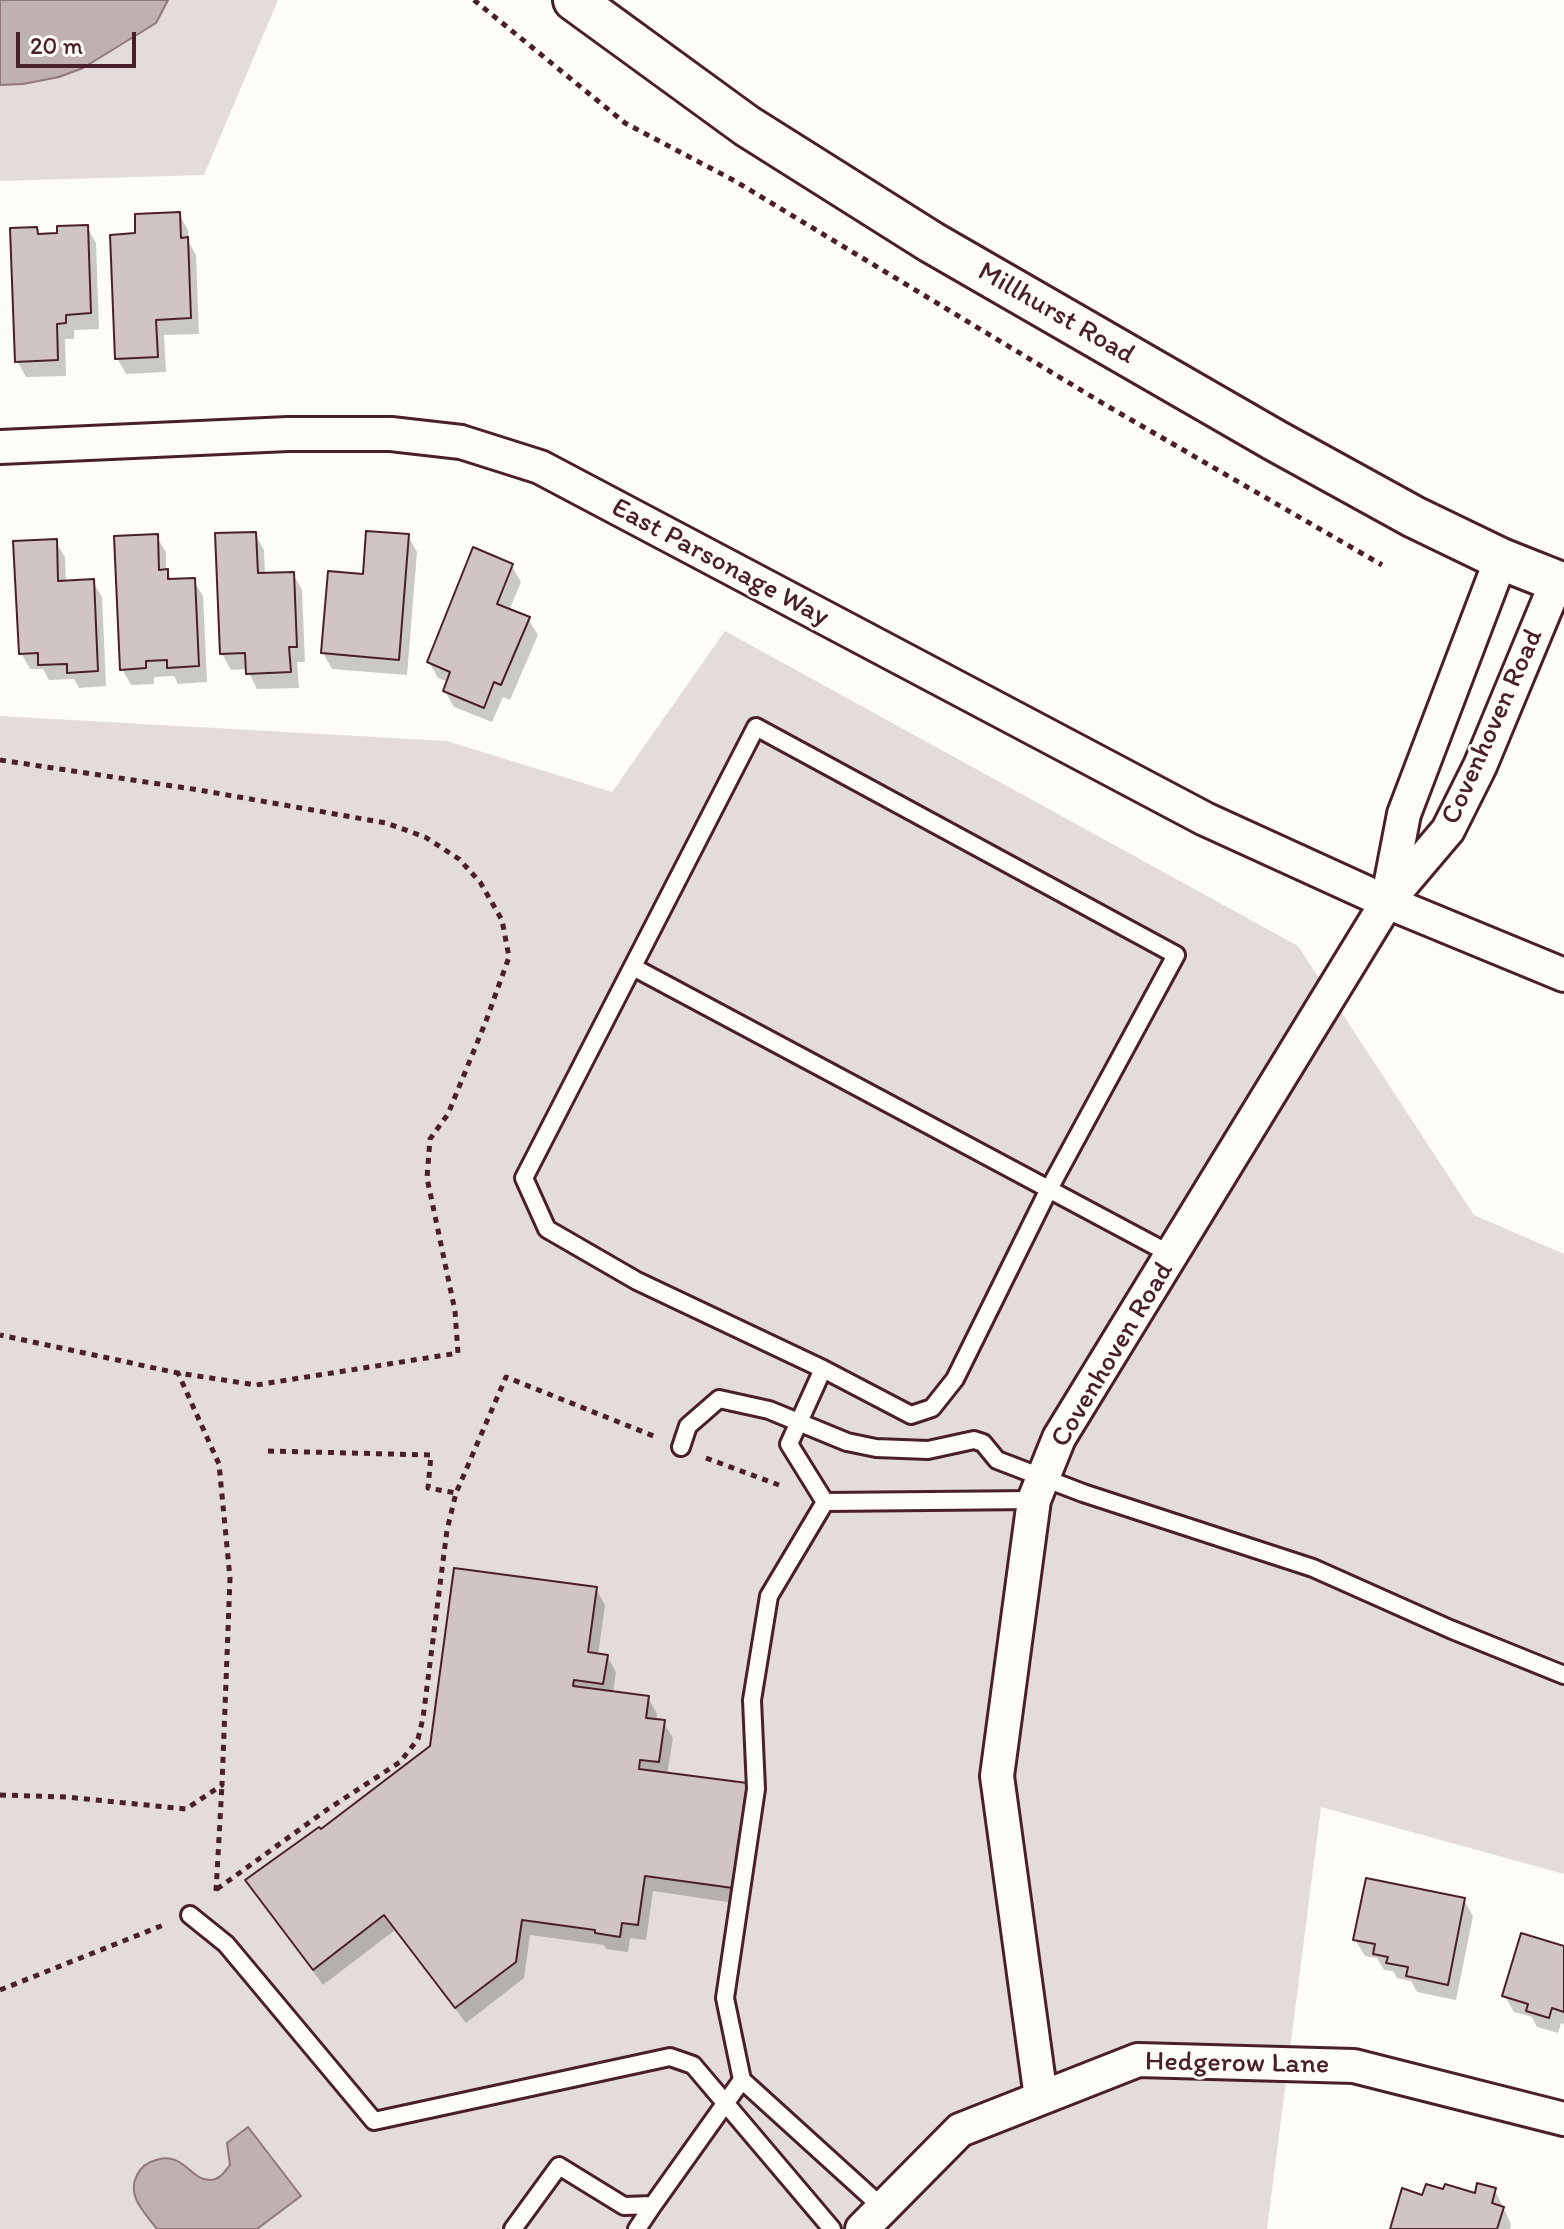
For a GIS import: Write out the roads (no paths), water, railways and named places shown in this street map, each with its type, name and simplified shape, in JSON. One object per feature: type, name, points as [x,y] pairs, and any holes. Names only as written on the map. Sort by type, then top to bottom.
[{"type":"street","name":"Millhurst Road","points":[[574,0],[747,126],[931,242],[1414,517],[1501,559],[1560,582]]},
{"type":"street","name":"East Parsonage Way","points":[[0,447],[288,434],[391,434],[461,442],[540,467],[1205,819],[1387,902],[1564,975]]},
{"type":"street","name":"Covenhoven Road","points":[[1387,902],[1404,814],[1501,559]]},
{"type":"street","name":"Covenhoven Road","points":[[1041,2098],[997,1776],[1039,1489],[1059,1438],[1387,902],[1448,830],[1480,766],[1560,582]]},
{"type":"street","name":"Hedgerow Lane","points":[[872,2219],[960,2130],[1138,2060],[1354,2066],[1564,2119]]},
{"type":"lane","points":[[756,727],[1176,955],[1049,1189],[955,1379],[932,1408],[911,1415],[823,1369],[637,1281],[547,1229],[524,1178],[756,727]]},
{"type":"lane","points":[[633,967],[1172,1255]]},
{"type":"lane","points":[[823,1369],[789,1444],[825,1502]]},
{"type":"lane","points":[[681,1447],[688,1426],[719,1399],[769,1410],[847,1442],[876,1448],[928,1450],[974,1440],[983,1443],[997,1460],[1039,1489],[1313,1568],[1564,1675]]},
{"type":"lane","points":[[825,1502],[1039,1489]]},
{"type":"lane","points":[[825,1502],[769,1596],[752,1700],[756,1789],[725,1998],[742,2080],[872,2219]]},
{"type":"lane","points":[[190,1915],[226,1944],[374,2121],[670,2057],[693,2065],[832,2229]]},
{"type":"lane","points":[[637,2229],[742,2080]]},
{"type":"lane","points":[[513,2229],[559,2166],[624,2206],[653,2205]]}]
